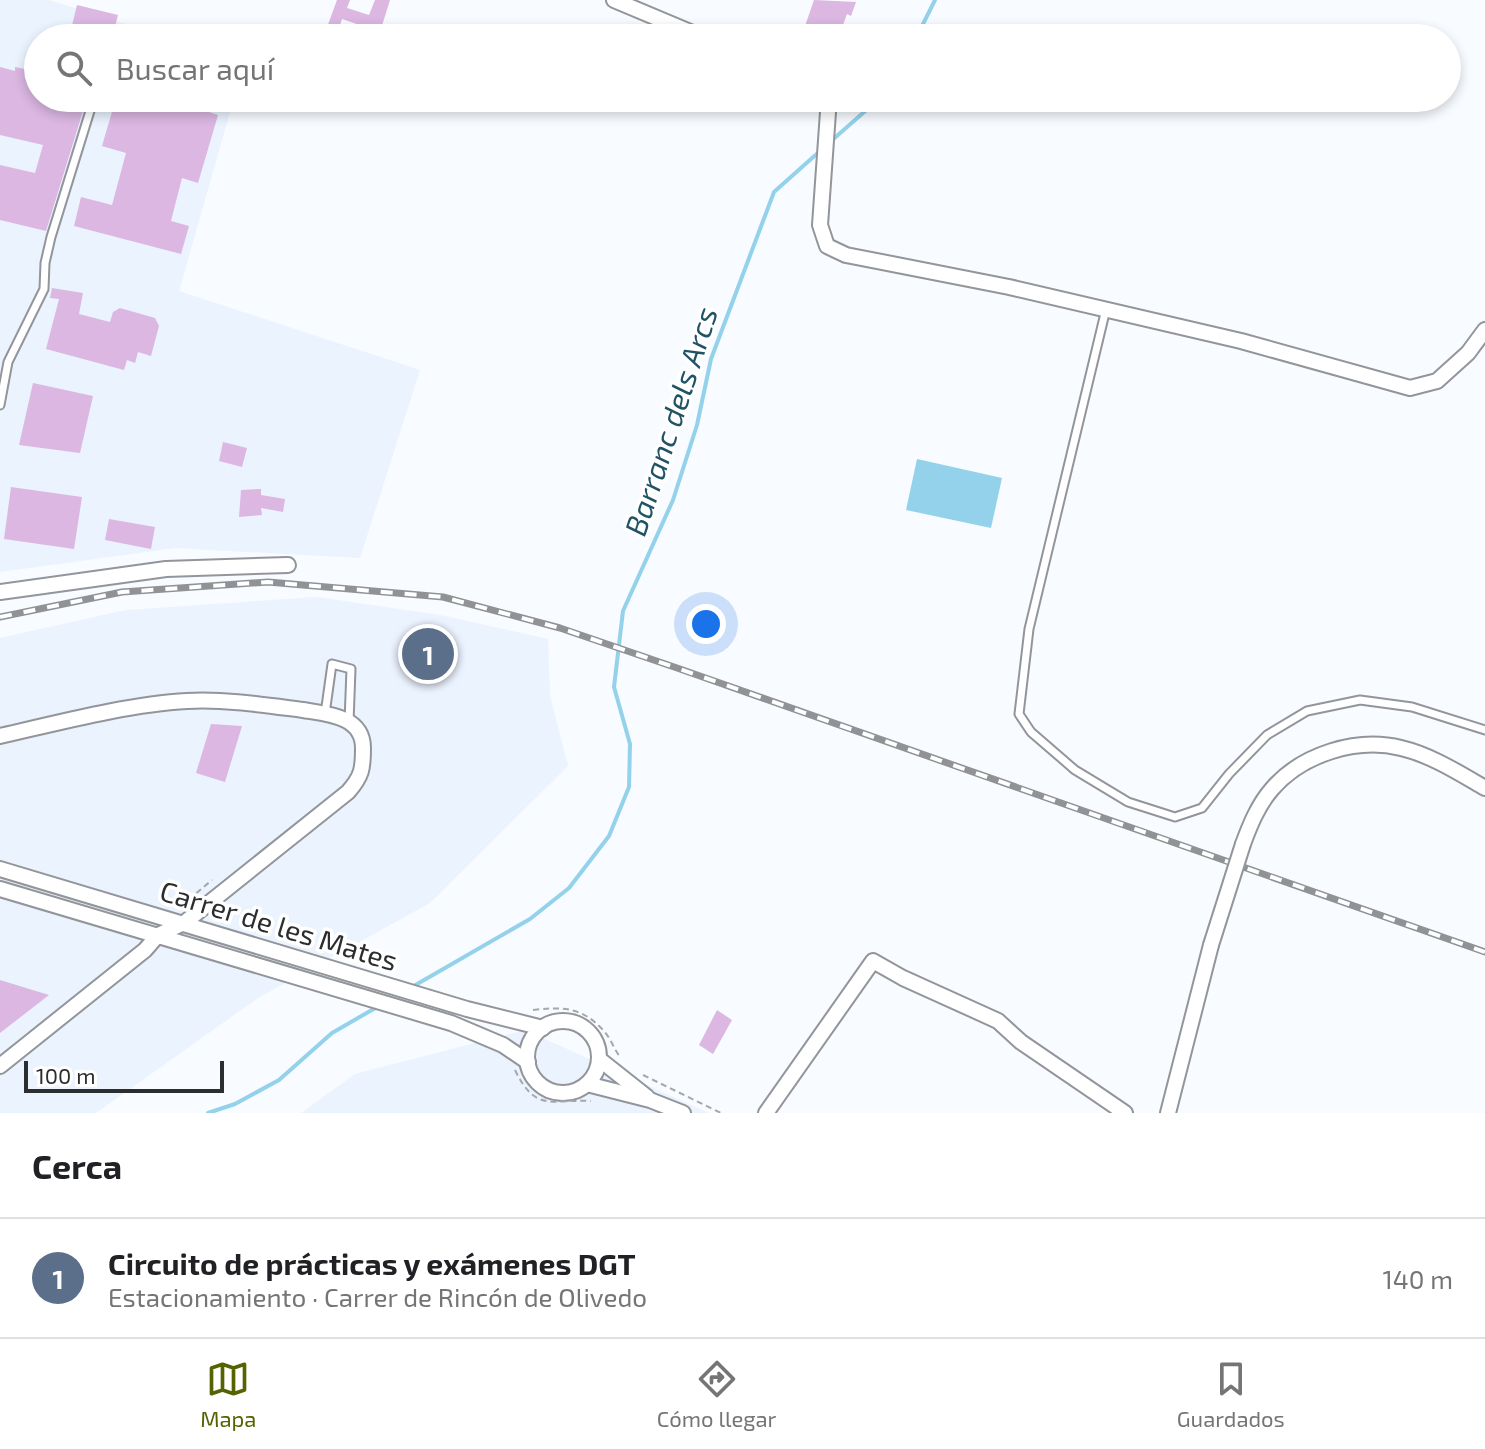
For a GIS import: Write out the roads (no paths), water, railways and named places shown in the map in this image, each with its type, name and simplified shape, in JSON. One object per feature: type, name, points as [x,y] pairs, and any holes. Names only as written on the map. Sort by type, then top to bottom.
[{"type":"street","points":[[614,0],[671,24]]},
{"type":"street","points":[[828,112],[820,225],[827,246],[846,255],[1106,309],[1241,341],[1410,388],[1437,381],[1479,347],[1485,330]]},
{"type":"street","points":[[0,592],[166,569],[288,565]]},
{"type":"street","points":[[0,736],[186,701],[249,702],[325,714],[354,724],[363,741],[361,778],[348,792],[221,892],[181,916],[145,950],[0,1066]]},
{"type":"street","points":[[1168,1113],[1211,945],[1243,844],[1251,822],[1272,788],[1305,763],[1338,749],[1369,745],[1402,748],[1434,760],[1485,788]]},
{"type":"street","name":"Carrer de les Mates","points":[[0,869],[181,916],[339,970],[467,1009],[543,1028]]},
{"type":"street","name":"Carrer de les Mates","points":[[0,889],[451,1023],[503,1045],[528,1062]]},
{"type":"street","points":[[766,1113],[873,961],[998,1021],[1021,1042],[1125,1113]]},
{"type":"street","points":[[564,1022],[585,1029],[598,1048],[599,1059],[587,1084],[567,1093],[546,1089],[531,1073],[528,1062],[530,1043],[543,1028],[564,1022]]},
{"type":"street","points":[[599,1059],[650,1100]]},
{"type":"street","points":[[587,1084],[650,1100],[683,1113]]},
{"type":"lane","points":[[0,405],[8,362],[44,289],[45,263],[51,237],[90,112]]},
{"type":"lane","points":[[1106,309],[1029,629],[1019,714],[1031,732],[1075,770],[1111,792],[1128,802],[1175,817],[1202,808],[1229,774],[1267,735],[1307,711],[1360,700],[1412,707],[1485,730]]},
{"type":"lane","points":[[325,714],[332,664],[351,669],[349,722]]},
{"type":"water","points":[[917,459],[1002,478],[991,528],[906,510]]},
{"type":"waterway","name":"Barranc dels Arcs","points":[[923,24],[935,0]]},
{"type":"waterway","name":"Barranc dels Arcs","points":[[830,142],[864,112]]},
{"type":"waterway","name":"Barranc dels Arcs","points":[[412,987],[530,919],[569,888],[609,836],[629,787],[630,744],[614,687],[623,611],[673,500],[697,425],[711,359],[774,192],[820,151]]},
{"type":"waterway","name":"Barranc dels Arcs","points":[[208,1113],[235,1104],[279,1080],[332,1033],[377,1007]]},
{"type":"railway","points":[[0,617],[122,592],[268,582],[443,597],[560,628],[1485,952]]},
{"type":"place","name":"Circuito de prácticas y exámenes DGT","points":[[428,654]]}]
